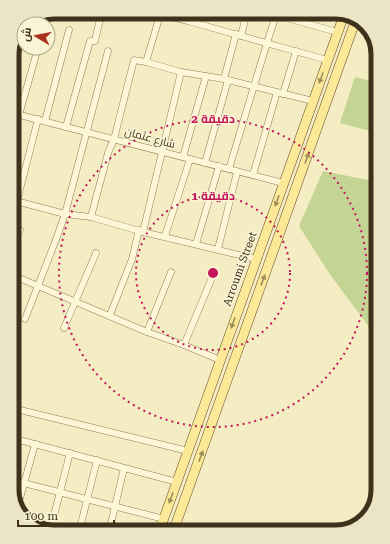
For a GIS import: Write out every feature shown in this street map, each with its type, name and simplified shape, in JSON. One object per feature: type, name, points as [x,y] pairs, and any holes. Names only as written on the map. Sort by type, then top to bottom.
[{"type":"main road","name":"Arroumi Street","points":[[162,525],[342,20]]},
{"type":"main road","points":[[176,525],[355,25]]},
{"type":"street","points":[[66,127],[90,41],[95,41],[100,19]]},
{"type":"street","points":[[146,62],[159,19]]},
{"type":"street","points":[[183,19],[327,60]]},
{"type":"street","points":[[205,163],[226,79],[245,19]]},
{"type":"street","points":[[229,169],[275,19]]},
{"type":"street","points":[[296,19],[338,32]]},
{"type":"street","points":[[45,121],[69,30]]},
{"type":"street","points":[[25,319],[65,214],[108,51]]},
{"type":"street","points":[[253,175],[280,93],[296,51]]},
{"type":"street","points":[[19,115],[36,56]]},
{"type":"street","points":[[91,218],[108,153],[114,139],[134,60],[181,72],[226,79],[313,101]]},
{"type":"street","points":[[110,315],[132,259],[141,231],[163,152],[181,72]]},
{"type":"street","points":[[183,157],[206,76]]},
{"type":"street","name":"شارع عثمان","points":[[19,115],[283,183]]},
{"type":"street","points":[[19,186],[38,119]]},
{"type":"street","points":[[165,236],[190,159]]},
{"type":"street","points":[[196,244],[219,166]]},
{"type":"street","points":[[218,249],[237,172]]},
{"type":"street","points":[[19,201],[65,214],[91,218],[256,259]]},
{"type":"street","points":[[64,328],[96,253]]},
{"type":"street","points":[[148,332],[172,272]]},
{"type":"street","points":[[19,278],[148,332],[220,360]]},
{"type":"street","points":[[184,345],[210,280]]},
{"type":"street","points":[[19,410],[188,451]]},
{"type":"street","points":[[19,440],[177,482]]},
{"type":"street","points":[[20,498],[35,444]]},
{"type":"street","points":[[52,525],[70,453]]},
{"type":"street","points":[[80,525],[97,460]]},
{"type":"street","points":[[111,525],[124,468]]},
{"type":"street","points":[[19,482],[164,519]]},
{"type":"green space","points":[[355,77],[371,81],[371,131],[340,123]]},
{"type":"green space","points":[[323,171],[371,181],[371,330],[329,273],[299,226]]}]
